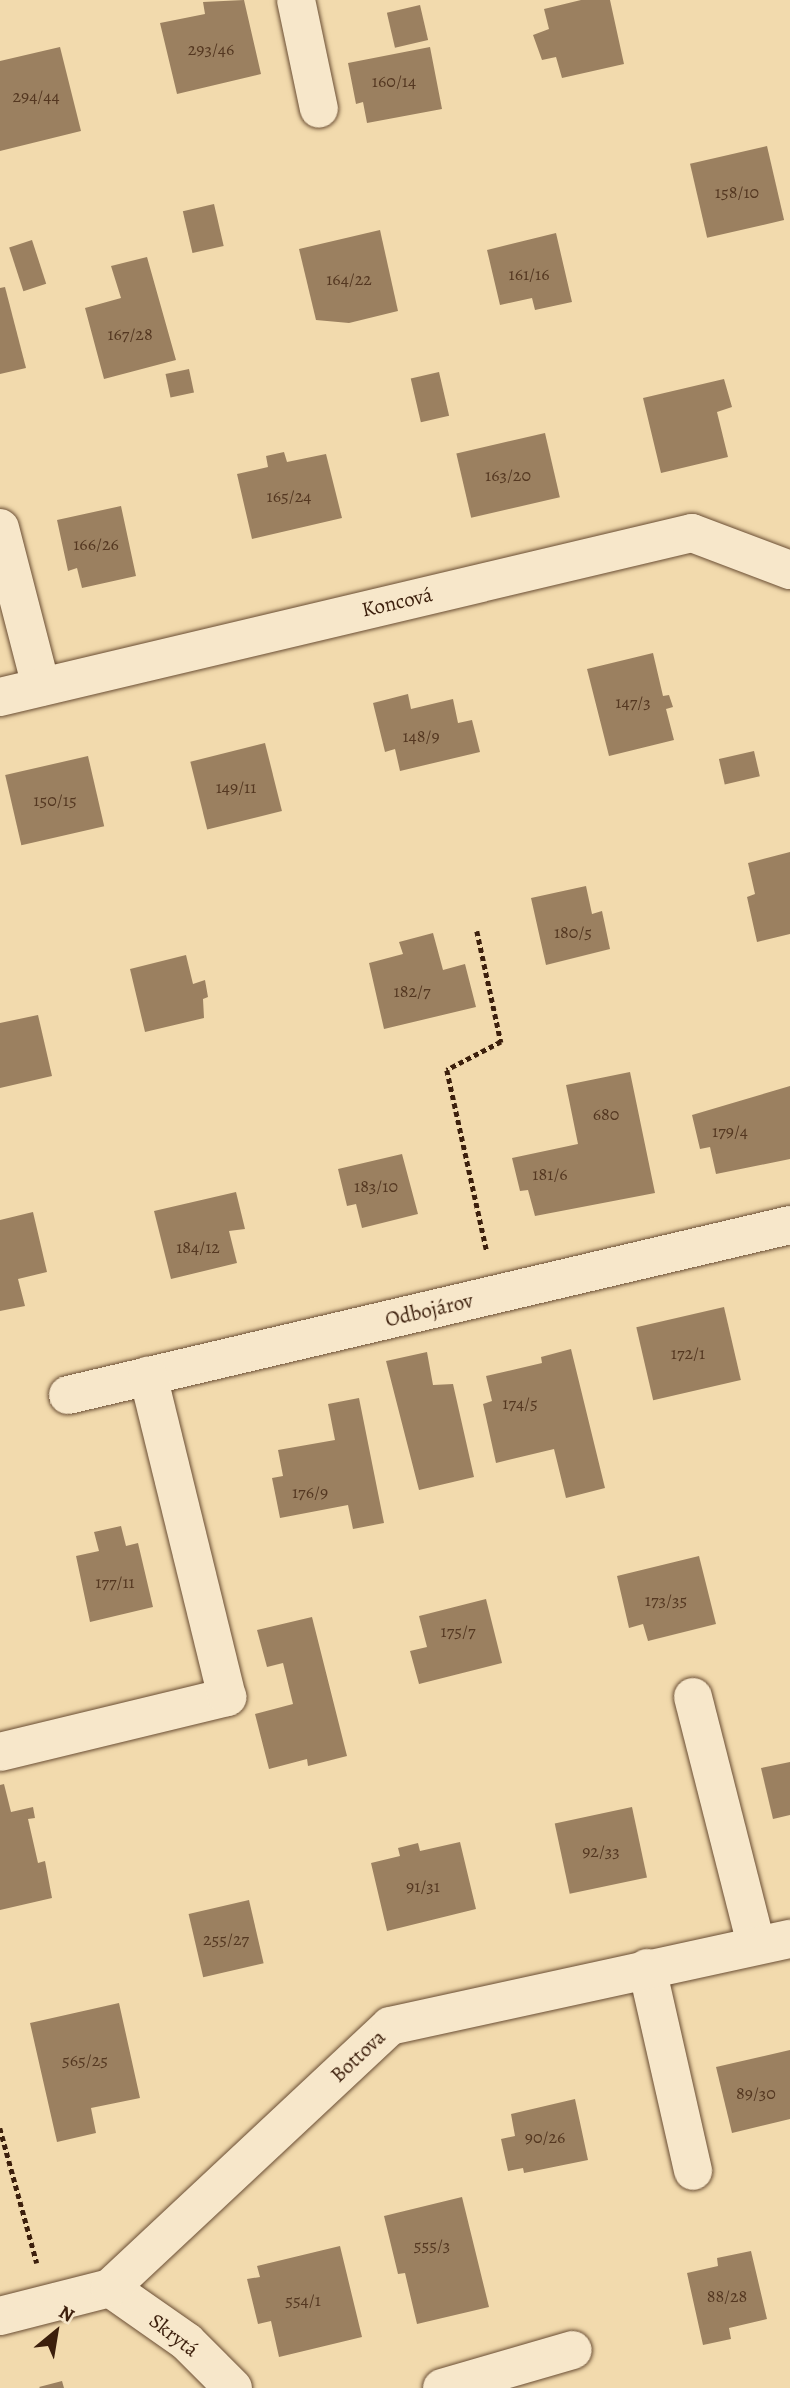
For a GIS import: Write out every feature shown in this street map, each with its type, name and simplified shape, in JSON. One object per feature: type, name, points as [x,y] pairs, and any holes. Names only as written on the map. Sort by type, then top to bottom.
[{"type":"street","points":[[296,0],[319,109]]},
{"type":"street","points":[[0,527],[41,687]]},
{"type":"street","name":"Koncová","points":[[0,696],[692,533],[790,570]]},
{"type":"street","name":"Odbojárov","points":[[68,1395],[790,1225]]},
{"type":"street","points":[[0,1752],[226,1697],[148,1376]]},
{"type":"street","points":[[693,1697],[773,1941]]},
{"type":"street","name":"Bottova","points":[[0,2316],[110,2288],[390,2026],[773,1941]]},
{"type":"street","points":[[647,1968],[693,2171]]},
{"type":"street","name":"Skrytá","points":[[110,2288],[187,2342],[233,2388]]},
{"type":"street","points":[[442,2388],[573,2350]]},
{"type":"path","points":[[477,931],[501,1042],[447,1070],[496,1294]]},
{"type":"path","points":[[0,2128],[48,2304]]},
{"type":"building","points":[[244,0],[261,74],[177,94],[160,23],[205,14],[203,2]]},
{"type":"building","points":[[581,0],[610,0],[624,64],[562,78],[556,57],[542,60],[533,35],[549,29],[544,9]]},
{"type":"building","points":[[420,5],[428,40],[395,48],[387,13]]},
{"type":"building","points":[[60,47],[81,131],[0,151],[0,61]]},
{"type":"building","points":[[430,47],[442,109],[367,123],[363,102],[356,104],[348,63]]},
{"type":"building","points":[[767,146],[784,220],[707,238],[690,164]]},
{"type":"building","points":[[214,204],[224,246],[192,253],[183,211]]},
{"type":"building","points":[[380,230],[398,311],[349,323],[316,320],[299,249]]},
{"type":"building","points":[[556,233],[572,302],[535,310],[532,298],[500,305],[487,250]]},
{"type":"building","points":[[32,240],[46,284],[23,291],[9,247]]},
{"type":"building","points":[[147,257],[176,360],[104,379],[85,308],[121,298],[111,266]]},
{"type":"building","points":[[5,287],[26,368],[0,374],[0,288]]},
{"type":"building","points":[[189,369],[194,392],[171,397],[166,374]]},
{"type":"building","points":[[439,372],[449,416],[421,422],[411,379]]},
{"type":"building","points":[[724,379],[732,407],[717,412],[728,457],[661,473],[643,398]]},
{"type":"building","points":[[545,433],[560,497],[471,518],[456,453]]},
{"type":"building","points":[[284,452],[287,462],[326,454],[342,518],[252,539],[237,474],[268,467],[266,456]]},
{"type":"building","points":[[121,506],[136,576],[82,588],[77,568],[68,571],[57,520]]},
{"type":"building","points":[[653,653],[663,696],[669,695],[673,707],[666,709],[674,740],[609,756],[587,669]]},
{"type":"building","points":[[408,694],[411,709],[453,699],[458,723],[472,720],[480,752],[400,771],[395,749],[385,752],[373,703]]},
{"type":"building","points":[[265,743],[282,811],[207,830],[190,762]]},
{"type":"building","points":[[754,751],[760,776],[725,784],[719,759]]},
{"type":"building","points":[[88,756],[104,826],[21,845],[5,775]]},
{"type":"building","points":[[790,852],[790,934],[757,942],[747,897],[755,894],[748,863]]},
{"type":"building","points":[[586,886],[592,914],[602,911],[610,949],[546,965],[531,898]]},
{"type":"building","points":[[433,933],[443,970],[465,964],[476,1007],[384,1029],[369,963],[403,954],[399,942]]},
{"type":"building","points":[[186,955],[193,984],[205,980],[208,997],[203,999],[204,1018],[145,1032],[130,969]]},
{"type":"building","points":[[38,1015],[52,1076],[0,1088],[0,1023]]},
{"type":"building","points":[[630,1072],[655,1193],[535,1216],[528,1190],[520,1191],[512,1158],[578,1144],[566,1085]]},
{"type":"building","points":[[790,1086],[790,1159],[716,1174],[710,1147],[700,1149],[692,1115]]},
{"type":"building","points":[[402,1154],[418,1214],[362,1228],[356,1204],[347,1206],[338,1169]]},
{"type":"building","points":[[236,1192],[245,1229],[229,1231],[237,1263],[171,1279],[154,1211]]},
{"type":"building","points":[[33,1212],[47,1272],[18,1279],[25,1306],[0,1311],[0,1220]]},
{"type":"building","points":[[724,1307],[741,1380],[653,1400],[636,1327]]},
{"type":"building","points":[[571,1349],[605,1488],[566,1498],[554,1449],[496,1463],[483,1404],[492,1401],[486,1376],[542,1363],[541,1357]]},
{"type":"building","points":[[427,1352],[433,1385],[453,1384],[474,1477],[419,1490],[386,1361]]},
{"type":"building","points":[[359,1398],[384,1523],[353,1529],[348,1505],[280,1518],[272,1478],[283,1476],[278,1450],[335,1440],[328,1404]]},
{"type":"building","points":[[121,1526],[126,1546],[138,1543],[153,1607],[90,1622],[76,1556],[99,1551],[94,1532]]},
{"type":"building","points":[[699,1556],[716,1624],[648,1641],[643,1624],[629,1628],[617,1576]]},
{"type":"building","points":[[486,1599],[502,1663],[419,1684],[410,1651],[427,1647],[419,1616]]},
{"type":"building","points":[[312,1617],[347,1756],[308,1766],[307,1759],[269,1769],[255,1714],[293,1704],[283,1663],[267,1667],[257,1630]]},
{"type":"building","points":[[790,1762],[790,1815],[773,1819],[761,1768]]},
{"type":"building","points":[[4,1784],[11,1812],[33,1807],[35,1818],[28,1819],[38,1863],[45,1861],[52,1898],[0,1910],[0,1785]]},
{"type":"building","points":[[632,1807],[647,1877],[570,1894],[555,1823]]},
{"type":"building","points":[[460,1842],[476,1909],[387,1931],[371,1863],[400,1856],[398,1848],[418,1843],[420,1851]]},
{"type":"building","points":[[249,1900],[264,1963],[203,1977],[189,1914]]},
{"type":"building","points":[[119,2003],[140,2098],[91,2108],[96,2133],[57,2142],[30,2023]]},
{"type":"building","points":[[790,2050],[790,2119],[732,2133],[716,2067]]},
{"type":"building","points":[[575,2099],[588,2160],[524,2173],[523,2168],[508,2171],[501,2139],[515,2136],[511,2114]]},
{"type":"building","points":[[462,2197],[489,2307],[417,2324],[405,2273],[398,2274],[384,2216]]},
{"type":"building","points":[[340,2246],[362,2337],[279,2357],[271,2321],[258,2324],[247,2279],[260,2277],[257,2266]]},
{"type":"building","points":[[751,2251],[767,2319],[729,2328],[731,2339],[703,2345],[687,2273],[718,2266],[717,2258]]},
{"type":"building","points":[[62,2381],[64,2388],[39,2387]]}]
